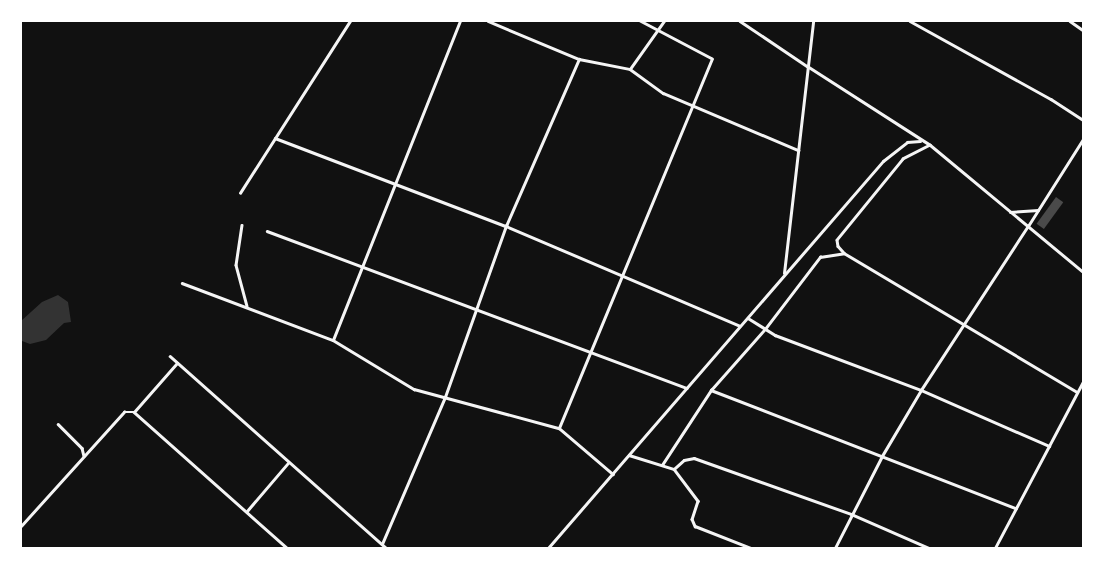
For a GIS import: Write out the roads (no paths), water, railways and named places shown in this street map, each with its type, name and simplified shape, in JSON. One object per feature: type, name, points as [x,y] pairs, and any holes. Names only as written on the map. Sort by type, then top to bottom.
[{"type":"street","points":[[240,193],[350,21]]},
{"type":"street","points":[[333,340],[460,21]]},
{"type":"street","points":[[488,21],[579,59],[630,69],[663,93],[800,150]]},
{"type":"street","points":[[559,428],[592,352],[621,274],[712,59],[640,21]]},
{"type":"street","points":[[630,69],[664,21]]},
{"type":"street","points":[[740,21],[920,141],[930,145],[1083,272]]},
{"type":"street","points":[[784,274],[800,150],[813,21]]},
{"type":"street","points":[[910,21],[1050,99],[1083,120]]},
{"type":"street","points":[[1070,21],[1083,30]]},
{"type":"street","points":[[382,544],[445,397],[506,226],[579,59]]},
{"type":"street","points":[[275,138],[395,182],[506,226],[740,326]]},
{"type":"street","points":[[836,548],[851,514],[882,456],[921,390],[1083,139]]},
{"type":"street","points":[[548,548],[883,161],[907,142],[920,141]]},
{"type":"street","points":[[930,145],[903,159],[837,240],[844,253],[1077,392]]},
{"type":"street","points":[[1010,212],[1038,210]]},
{"type":"street","points":[[242,225],[236,265],[248,306]]},
{"type":"street","points":[[268,231],[687,388]]},
{"type":"street","points":[[662,465],[711,390],[765,329],[820,257],[844,253]]},
{"type":"street","points":[[182,283],[248,306],[333,340],[414,389],[559,428],[613,474]]},
{"type":"street","points":[[748,318],[765,329],[921,390],[1049,446]]},
{"type":"street","points":[[170,356],[288,463],[386,548]]},
{"type":"street","points":[[134,412],[178,363]]},
{"type":"street","points":[[995,548],[1083,382]]},
{"type":"street","points":[[711,390],[1016,508]]},
{"type":"street","points":[[21,526],[124,412],[134,412],[287,548]]},
{"type":"street","points":[[58,424],[82,448],[84,456]]},
{"type":"street","points":[[629,455],[674,469],[698,501],[693,523],[751,548]]},
{"type":"street","points":[[674,469],[684,460],[694,458],[851,514],[929,548]]},
{"type":"street","points":[[246,511],[288,463]]}]
